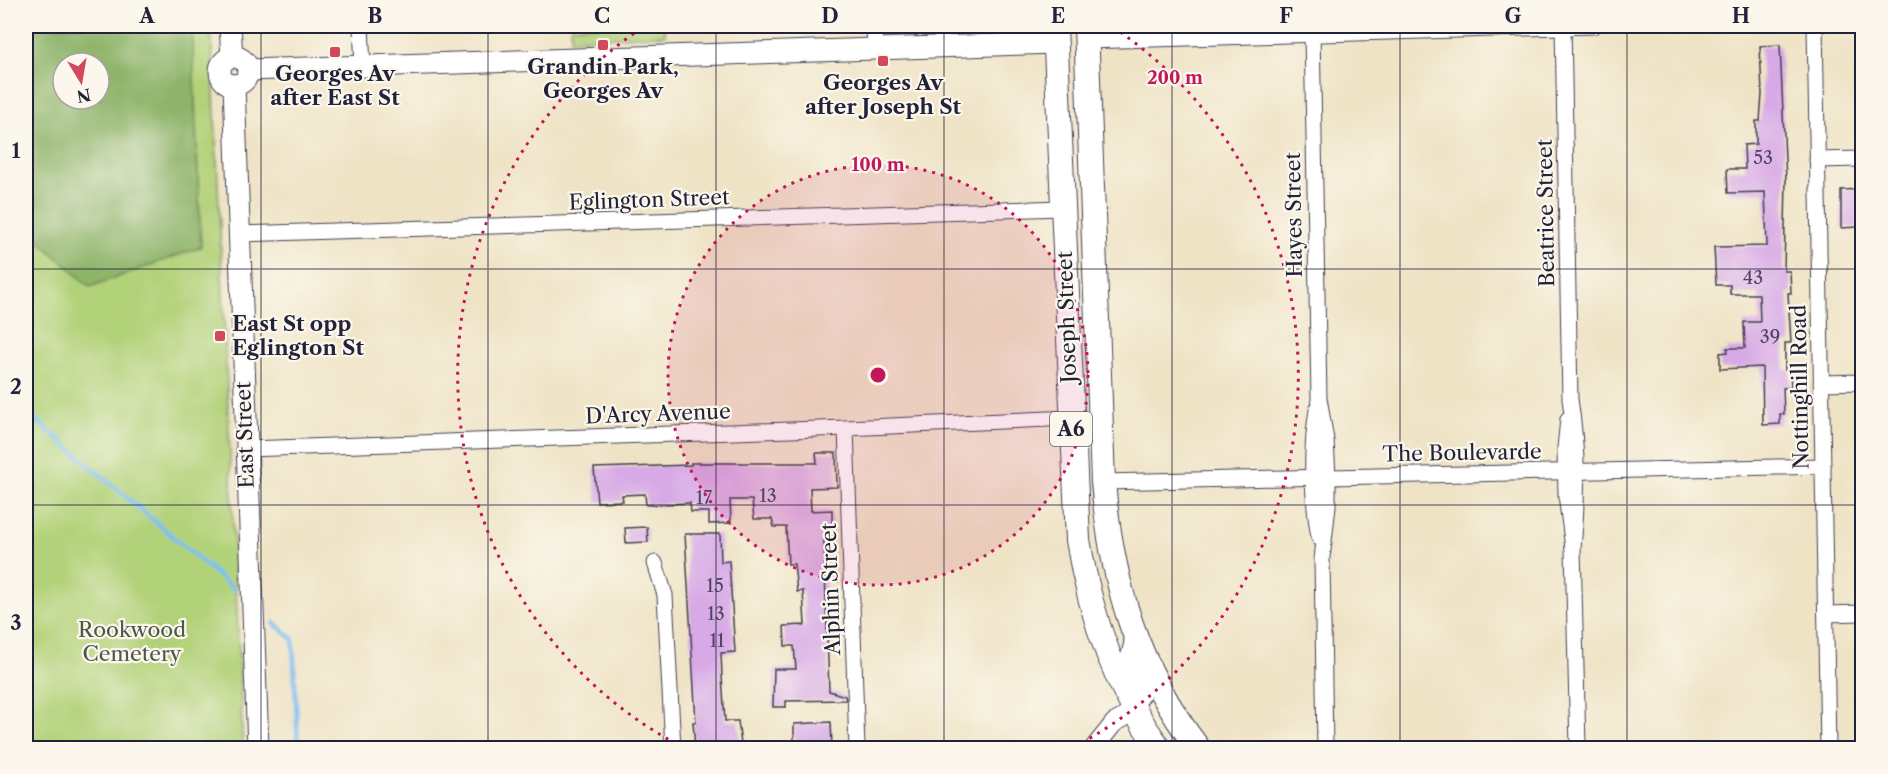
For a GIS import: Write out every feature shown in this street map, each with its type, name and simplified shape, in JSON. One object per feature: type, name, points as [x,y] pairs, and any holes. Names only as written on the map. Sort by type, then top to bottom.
[{"type":"highway","points":[[1055,34],[1086,33]]},
{"type":"highway","name":"Joseph Street","points":[[1086,33],[1103,482],[1108,539],[1117,582],[1134,637]]},
{"type":"highway","name":"Joseph Street","points":[[1055,34],[1075,507],[1082,565],[1098,627],[1129,712]]},
{"type":"highway","name":"A6","points":[[1134,637],[1157,687],[1198,748]]},
{"type":"highway","name":"A6","points":[[1129,712],[1160,748]]},
{"type":"main road","name":"East Street","points":[[230,26],[238,71],[238,234],[258,748]]},
{"type":"main road","points":[[238,71],[875,50],[1055,34]]},
{"type":"street","points":[[361,26],[363,67]]},
{"type":"street","points":[[874,26],[875,50]]},
{"type":"street","name":"Beatrice Street","points":[[1563,26],[1570,399],[1578,448],[1572,471],[1578,495],[1573,548],[1578,748]]},
{"type":"street","points":[[1086,33],[1312,32],[1593,26]]},
{"type":"street","name":"Nottinghill Road","points":[[1815,26],[1828,748]]},
{"type":"street","name":"Hayes Street","points":[[1312,32],[1319,398],[1326,440],[1320,477],[1328,506],[1322,559],[1325,748]]},
{"type":"street","points":[[1817,160],[1863,159]]},
{"type":"street","name":"Eglington Street","points":[[238,234],[1062,208]]},
{"type":"street","points":[[1821,383],[1863,382]]},
{"type":"street","name":"D'Arcy Avenue","points":[[246,449],[1071,418]]},
{"type":"street","name":"Alphin Street","points":[[846,428],[857,748]]},
{"type":"street","name":"The Boulevarde","points":[[1103,482],[1823,466]]},
{"type":"street","points":[[655,563],[665,595],[673,748]]},
{"type":"street","points":[[1826,614],[1863,613]]},
{"type":"street","name":"Joseph Street","points":[[1106,748],[1122,729],[1129,712],[1141,695],[1130,656],[1134,637]]},
{"type":"street","points":[[1094,748],[1114,723],[1129,712]]},
{"type":"green space","name":"Rookwood Cemetery","points":[[26,26],[211,26],[243,748],[26,748]]},
{"type":"green space","points":[[26,26],[192,26],[201,247],[90,287],[26,229]]},
{"type":"green space","points":[[571,26],[665,26],[665,35],[571,39]]},
{"type":"building","points":[[1780,45],[1786,181],[1784,271],[1790,271],[1791,293],[1788,293],[1791,343],[1785,343],[1785,370],[1790,370],[1791,388],[1783,388],[1784,414],[1780,414],[1780,424],[1763,425],[1762,367],[1720,369],[1720,353],[1728,352],[1727,348],[1745,348],[1744,322],[1760,322],[1759,294],[1730,294],[1730,285],[1716,285],[1714,247],[1767,246],[1765,192],[1728,193],[1727,169],[1745,169],[1744,145],[1756,144],[1756,121],[1760,121],[1762,94],[1760,46]]},
{"type":"building","points":[[1863,189],[1863,215],[1858,215],[1858,227],[1841,228],[1841,190]]},
{"type":"building","points":[[816,453],[836,453],[837,487],[810,488],[811,511],[832,510],[832,540],[824,540],[829,691],[845,696],[846,700],[786,701],[786,707],[773,707],[774,669],[796,669],[794,646],[785,646],[784,626],[805,625],[803,591],[797,592],[794,564],[788,564],[786,527],[774,527],[772,519],[754,519],[752,500],[730,500],[731,523],[709,524],[709,512],[691,512],[690,503],[646,505],[645,494],[622,495],[623,501],[597,502],[594,468],[691,465],[691,463],[817,463]]},
{"type":"building","points":[[647,527],[648,542],[626,543],[625,528]]},
{"type":"building","points":[[685,534],[720,534],[721,562],[729,561],[735,652],[721,653],[722,676],[725,721],[738,721],[741,744],[737,745],[738,748],[695,748],[693,722],[696,722]]},
{"type":"building","points":[[831,722],[832,748],[794,748],[794,724]]},
{"type":"waterway","points":[[26,411],[235,590]]},
{"type":"waterway","points":[[274,623],[293,639],[298,748]]},
{"type":"place","name":"Grandin Park, Georges Av","points":[[603,45]]},
{"type":"place","name":"Georges Av after East St","points":[[335,52]]},
{"type":"place","name":"Georges Av after Joseph St","points":[[883,61]]},
{"type":"place","name":"East St opp Eglington St","points":[[220,336]]}]
